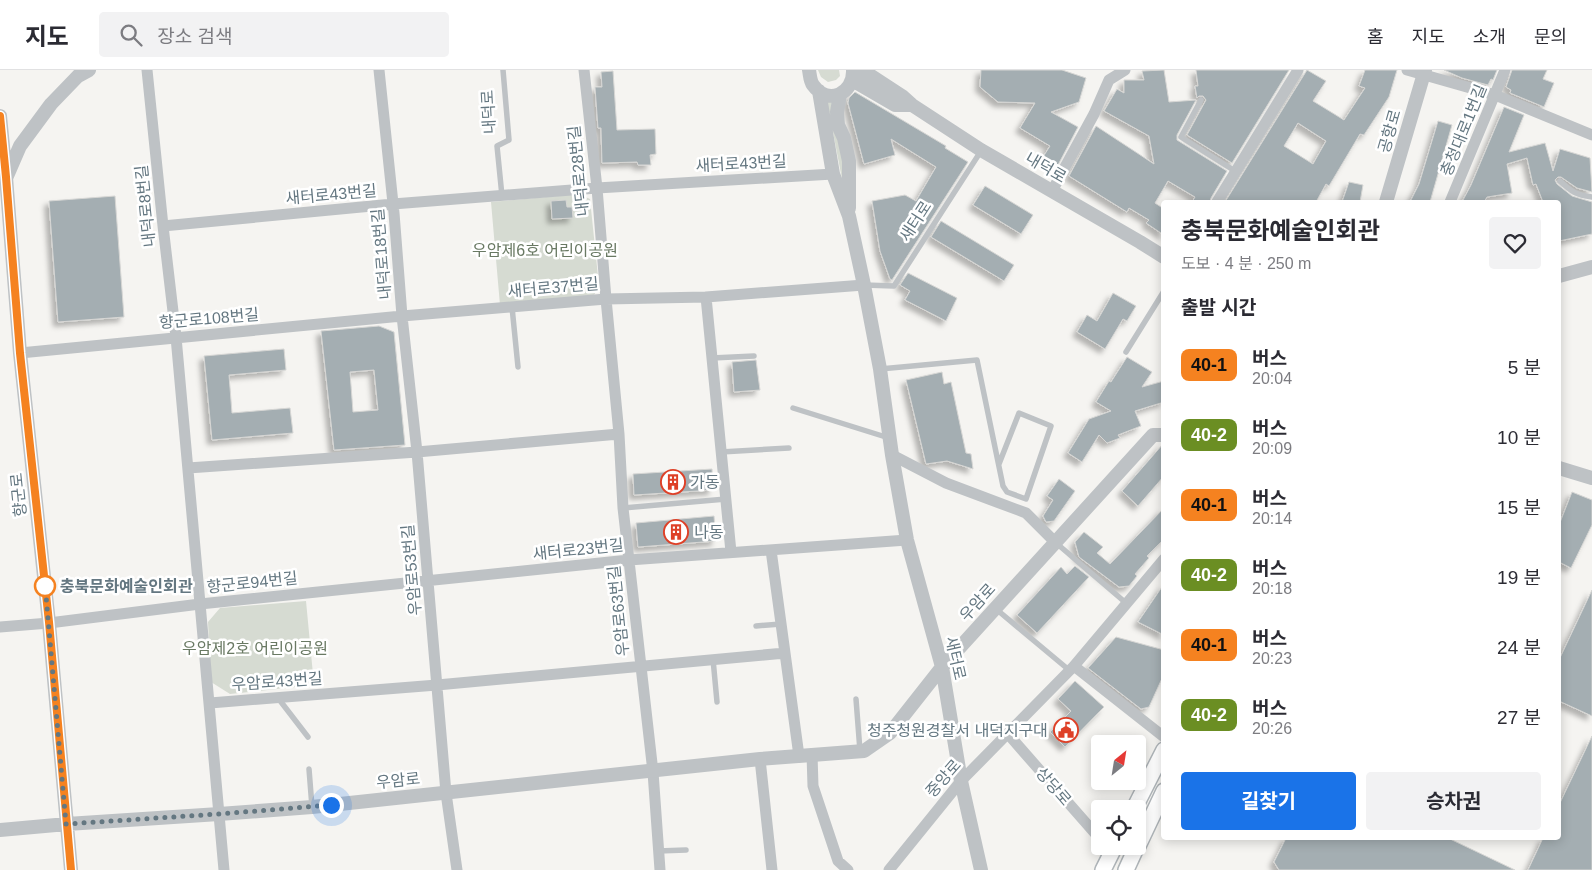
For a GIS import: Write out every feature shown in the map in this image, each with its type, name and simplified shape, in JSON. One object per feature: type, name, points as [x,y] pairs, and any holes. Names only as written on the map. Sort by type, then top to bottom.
[{"type":"main road","points":[[1139,800],[1161,756]]},
{"type":"main road","points":[[1146,828],[1161,798]]},
{"type":"main road","points":[[1103,870],[1108,855]]},
{"type":"main road","points":[[1126,870],[1133,855]]},
{"type":"street","points":[[6,177],[20,146],[51,104],[78,76],[89,70]]},
{"type":"street","name":"내덕로8번길","points":[[147,70],[176,337]]},
{"type":"street","name":"내덕로18번길","points":[[379,70],[394,204],[402,316]]},
{"type":"street","name":"내덕로28번길","points":[[584,70],[597,188],[606,299]]},
{"type":"street","points":[[809,70],[812,85],[819,91],[831,96],[840,95],[847,89],[852,75],[895,105],[912,105]]},
{"type":"street","name":"내덕로","points":[[862,70],[981,150],[1161,255]]},
{"type":"street","points":[[1052,191],[1094,114],[1109,80],[1125,70]]},
{"type":"street","points":[[1218,200],[1298,70]]},
{"type":"street","points":[[1407,70],[1424,72],[1495,95],[1592,135]]},
{"type":"street","name":"충청대로1번길","points":[[1451,200],[1505,70]]},
{"type":"street","name":"공항로","points":[[1387,200],[1424,72]]},
{"type":"street","points":[[819,91],[833,174],[849,216]]},
{"type":"street","points":[[840,95],[837,112],[838,125],[844,138],[849,161],[849,216]]},
{"type":"street","name":"향군로","points":[[0,116],[2,158],[6,177],[20,353],[49,622],[71,870]]},
{"type":"street","name":"새터로43번길","points":[[163,226],[394,204],[597,188],[833,174]]},
{"type":"street","name":"새터로","points":[[849,216],[880,369],[892,455],[907,540],[942,667],[961,781],[981,870]]},
{"type":"street","points":[[1561,275],[1592,267]]},
{"type":"street","name":"새터로37번길","points":[[402,316],[606,299],[706,297],[864,285]]},
{"type":"street","points":[[706,297],[731,552]]},
{"type":"street","name":"우암로63번길","points":[[606,299],[619,434],[623,508],[653,772],[660,870]]},
{"type":"street","name":"향군로108번길","points":[[20,353],[402,316]]},
{"type":"street","name":"우암로53번길","points":[[402,316],[429,581],[446,793],[457,870]]},
{"type":"street","name":"우암로43번길","points":[[176,337],[224,870]]},
{"type":"street","points":[[188,468],[417,452],[619,434]]},
{"type":"street","name":"우암로","points":[[0,830],[312,807],[806,755],[864,751],[890,733],[942,667],[1055,542],[1153,435],[1161,435]]},
{"type":"street","points":[[892,455],[946,483],[1026,513],[1055,542]]},
{"type":"street","points":[[1561,469],[1592,478]]},
{"type":"street","name":"새터로23번길","points":[[429,581],[629,560],[907,540]]},
{"type":"street","points":[[771,550],[785,653],[813,786],[838,861],[848,870]]},
{"type":"street","name":"중앙로","points":[[889,870],[961,781],[1072,668],[1161,562]]},
{"type":"street","name":"향군로94번길","points":[[0,627],[200,604],[429,581]]},
{"type":"street","name":"우암로63번길","points":[[437,685],[785,653]]},
{"type":"street","points":[[1072,668],[1161,735]]},
{"type":"street","name":"우암로43번길","points":[[210,703],[437,685]]},
{"type":"street","name":"상당로","points":[[1008,734],[1091,829]]},
{"type":"street","points":[[760,760],[772,870]]},
{"type":"lane","name":"내덕로","points":[[502,196],[497,146],[509,140],[503,70]]},
{"type":"lane","points":[[1200,100],[1181,137],[1235,171]]},
{"type":"lane","name":"새터로","points":[[864,285],[894,286],[981,150]]},
{"type":"lane","points":[[1560,181],[1571,192],[1592,197]]},
{"type":"lane","points":[[1126,352],[1161,296]]},
{"type":"lane","points":[[512,307],[518,367]]},
{"type":"lane","points":[[712,358],[754,356]]},
{"type":"lane","points":[[880,369],[977,360],[1003,486],[1007,492],[1026,498],[1051,426],[1019,413],[999,464]]},
{"type":"lane","points":[[793,408],[890,438]]},
{"type":"lane","points":[[721,452],[789,448]]},
{"type":"lane","points":[[623,508],[726,499]]},
{"type":"lane","points":[[1055,542],[1126,603]]},
{"type":"lane","points":[[995,608],[1072,668]]},
{"type":"lane","points":[[756,626],[781,624]]},
{"type":"lane","points":[[713,659],[717,702]]},
{"type":"lane","points":[[278,698],[308,737]]},
{"type":"lane","points":[[856,699],[860,751]]},
{"type":"lane","points":[[309,769],[312,807]]},
{"type":"lane","points":[[658,851],[686,850]]},
{"type":"green space","points":[[818,70],[839,70],[840,76],[836,80],[828,82],[821,77]]},
{"type":"green space","points":[[827,101],[832,101],[841,138],[845,178],[842,179]]},
{"type":"green space","name":"우암제6호 어린이공원","points":[[579,194],[590,199],[599,286],[593,297],[500,305],[491,202]]},
{"type":"green space","name":"우암제2호 어린이공원","points":[[306,601],[314,685],[230,694],[211,682],[208,622],[220,608]]},
{"type":"building","points":[[981,70],[1062,70],[1086,78],[1079,102],[1051,112],[1078,127],[1058,165],[1043,157],[1050,146],[1020,128],[1035,103],[998,102],[980,87]]},
{"type":"building","points":[[1164,70],[1169,102],[1196,100],[1177,135],[1177,140],[1227,171],[1210,200],[1193,200],[1195,197],[1168,181],[1155,203],[1161,207],[1161,233],[1146,223],[1149,220],[1129,208],[1127,212],[1069,176],[1096,126],[1154,164],[1149,136],[1104,111],[1117,89],[1124,93],[1124,80],[1144,80],[1142,71]]},
{"type":"building","points":[[1196,70],[1289,70],[1232,163],[1187,135],[1206,100],[1203,96],[1197,98],[1195,86],[1198,86]]},
{"type":"building","points":[[1307,70],[1326,81],[1313,101],[1344,120],[1365,88],[1359,86],[1365,70],[1397,70],[1389,97],[1364,135],[1360,134],[1329,186],[1326,184],[1317,200],[1226,200]],"holes":[[[1298,123],[1326,141],[1313,164],[1284,146]]]},
{"type":"building","points":[[1444,70],[1497,70],[1493,80],[1491,79],[1488,85],[1462,78]]},
{"type":"building","points":[[1512,70],[1547,70],[1543,79],[1554,83],[1544,107],[1510,93],[1511,90],[1506,87]]},
{"type":"building","points":[[613,71],[617,130],[655,129],[656,154],[650,155],[651,165],[638,165],[637,162],[602,163],[601,128],[598,128],[595,87],[602,87],[601,72]]},
{"type":"building","points":[[855,92],[946,146],[945,148],[968,162],[892,280],[880,251],[872,201],[905,195],[916,201],[936,167],[891,139],[895,155],[864,164],[848,103],[849,98]]},
{"type":"building","points":[[1504,107],[1524,115],[1509,152],[1545,143],[1553,171],[1560,149],[1590,158],[1592,192],[1577,188],[1561,177],[1555,180],[1557,184],[1572,196],[1592,202],[1592,234],[1561,241],[1561,200],[1542,200],[1536,184],[1533,185],[1527,158],[1507,164],[1512,193],[1487,197],[1485,200],[1463,200]]},
{"type":"building","points":[[1438,121],[1452,125],[1431,200],[1411,200],[1419,184]]},
{"type":"building","points":[[1349,182],[1363,185],[1360,200],[1343,200]]},
{"type":"building","points":[[985,186],[1033,215],[1021,234],[973,205]]},
{"type":"building","points":[[115,196],[124,317],[58,322],[49,201]]},
{"type":"building","points":[[566,200],[567,207],[572,207],[573,218],[552,219],[551,201]]},
{"type":"building","points":[[941,221],[1014,265],[1004,281],[931,237]]},
{"type":"building","points":[[908,273],[957,298],[946,321],[905,300],[910,291],[900,285]]},
{"type":"building","points":[[1113,293],[1136,306],[1127,321],[1123,319],[1105,349],[1077,332],[1087,315],[1097,321]]},
{"type":"building","points":[[379,326],[394,332],[405,445],[334,450],[321,331]],"holes":[[[374,370],[378,410],[353,412],[350,372]]]},
{"type":"building","points":[[284,349],[286,370],[229,375],[232,413],[290,408],[293,433],[212,440],[204,356]]},
{"type":"building","points":[[1127,357],[1152,372],[1142,387],[1161,382],[1161,403],[1135,411],[1141,426],[1118,435],[1120,438],[1107,443],[1099,435],[1082,462],[1068,453],[1089,419],[1111,411],[1096,402],[1109,381],[1111,382]]},
{"type":"building","points":[[756,360],[760,390],[734,392],[732,362]]},
{"type":"building","points":[[942,372],[944,384],[951,382],[966,453],[971,454],[973,469],[947,461],[926,464],[906,380]]},
{"type":"building","points":[[1161,446],[1161,479],[1138,506],[1122,491]]},
{"type":"building","name":"가동","points":[[712,469],[713,490],[634,495],[633,474]]},
{"type":"building","points":[[1059,479],[1075,491],[1054,521],[1046,522],[1043,516],[1053,500],[1047,496]]},
{"type":"building","points":[[1572,492],[1592,500],[1592,525],[1571,568],[1561,563],[1561,520]]},
{"type":"building","points":[[1161,511],[1161,542],[1147,556],[1149,558],[1135,574],[1137,576],[1129,586],[1119,587],[1079,557],[1075,542],[1084,532],[1103,547],[1097,553],[1110,564]]},
{"type":"building","name":"나동","points":[[714,516],[716,541],[638,547],[636,523]]},
{"type":"building","points":[[1075,566],[1089,577],[1037,633],[1017,615],[1061,567],[1067,574]]},
{"type":"building","points":[[1161,588],[1161,634],[1138,622]]},
{"type":"building","points":[[1592,590],[1592,716],[1561,702],[1561,656]]},
{"type":"building","points":[[1116,637],[1161,649],[1161,681],[1149,707],[1141,709],[1088,668]]},
{"type":"building","points":[[1075,681],[1104,707],[1065,747],[1050,732],[1071,711],[1058,699]]},
{"type":"building","points":[[1592,736],[1592,870],[1528,870],[1542,840],[1561,840],[1561,801]]},
{"type":"building","points":[[1285,840],[1452,840],[1515,870],[1279,870],[1274,862]]},
{"type":"bus line","name":"40-1","points":[[0,116],[20,353],[49,622],[71,870]]},
{"type":"place","name":"가동","points":[[673,482]]},
{"type":"place","name":"나동","points":[[676,532]]},
{"type":"place","name":"충북문화예술인회관","points":[[45,586]]},
{"type":"place","name":"청주청원경찰서 내덕지구대","points":[[1066,730]]},
{"type":"route","points":[[45,586],[45,584],[66,824],[331,805]]}]
